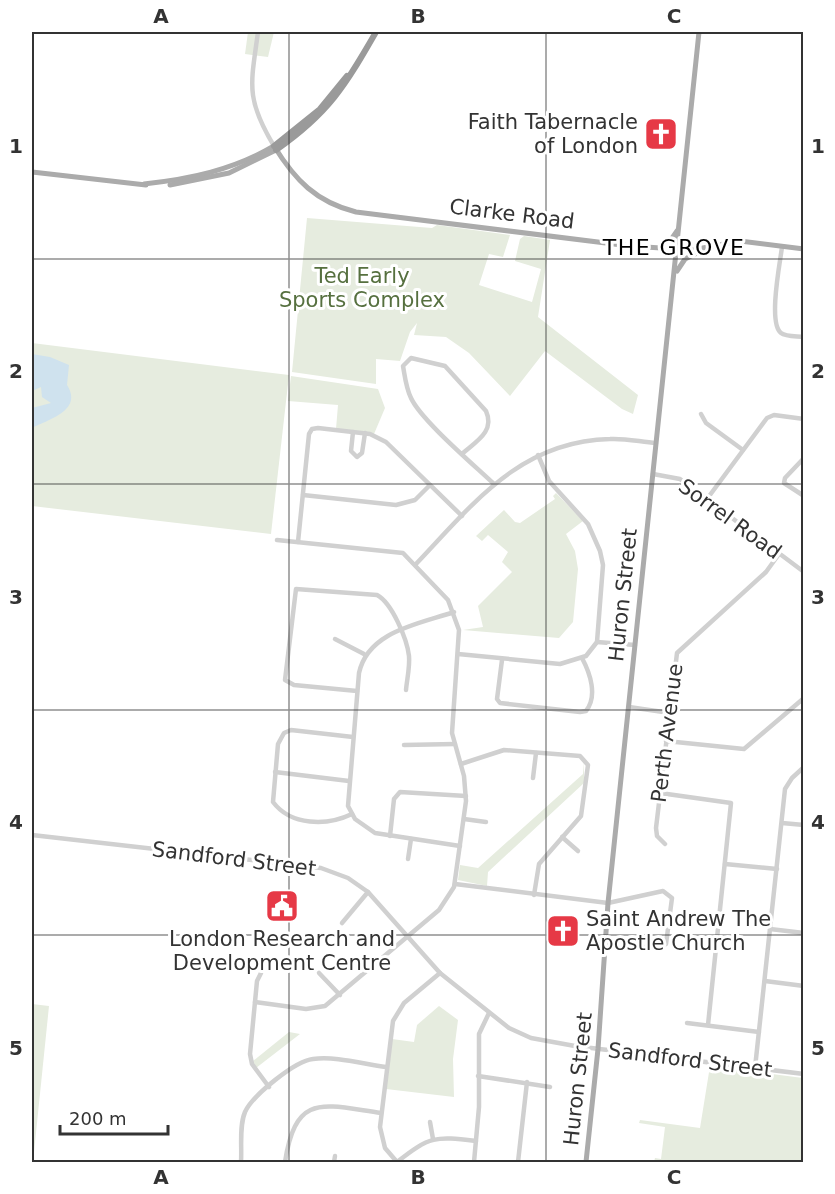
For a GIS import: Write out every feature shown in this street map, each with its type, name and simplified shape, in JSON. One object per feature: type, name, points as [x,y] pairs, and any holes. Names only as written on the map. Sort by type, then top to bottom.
[{"type":"highway","points":[[275,148],[320,109],[365,51],[376,32]]},
{"type":"main road","name":"Huron Street","points":[[586,1162],[628,707],[699,32]]},
{"type":"main road","points":[[32,172],[144,184],[210,174],[275,148]]},
{"type":"main road","name":"Clarke Road","points":[[275,148],[292,174],[308,190],[323,200],[356,212],[677,249],[705,249],[740,241],[804,249]]},
{"type":"main road","points":[[659,247],[668,244],[678,229]]},
{"type":"main road","points":[[674,277],[685,259],[705,249]]},
{"type":"street","points":[[258,32],[251,94],[256,114],[275,148]]},
{"type":"street","points":[[782,247],[774,320],[779,332],[784,335],[804,337]]},
{"type":"street","points":[[463,453],[488,429],[490,420],[486,411],[445,366],[411,358],[403,366],[411,399],[425,417],[494,484]]},
{"type":"street","points":[[702,414],[706,423],[743,450]]},
{"type":"street","points":[[707,499],[767,418],[774,416],[804,419]]},
{"type":"street","points":[[298,542],[309,434],[312,429],[365,433],[386,442],[462,516]]},
{"type":"street","points":[[353,432],[351,452],[357,457],[362,453],[365,433]]},
{"type":"street","points":[[416,564],[494,484],[519,464],[538,454],[568,444],[611,438],[656,443]]},
{"type":"street","points":[[458,654],[560,664],[582,658],[597,642],[603,565],[600,551],[588,524],[549,481],[538,454]]},
{"type":"street","points":[[804,458],[785,478],[784,483],[804,496]]},
{"type":"street","name":"Sorrel Road","points":[[652,474],[680,479],[804,572]]},
{"type":"street","points":[[303,495],[396,505],[415,500],[430,485]]},
{"type":"street","points":[[255,1002],[317,1009],[340,995],[439,910],[448,899],[454,884],[466,796],[452,718],[459,630],[454,612],[441,589],[403,553],[277,540]]},
{"type":"street","name":"Perth Avenue","points":[[665,844],[657,836],[656,828],[677,653],[766,572],[779,554]]},
{"type":"street","points":[[357,691],[294,685],[285,680],[296,588],[376,595],[391,607],[409,658],[406,690]]},
{"type":"street","points":[[454,612],[383,638],[364,654],[357,691],[348,806],[364,828],[390,836],[460,846]]},
{"type":"street","points":[[335,639],[364,654]]},
{"type":"street","points":[[597,642],[635,645]]},
{"type":"street","points":[[502,660],[497,699],[500,703],[580,712],[586,711],[590,706],[592,684],[582,658]]},
{"type":"street","points":[[666,741],[744,750],[803,700]]},
{"type":"street","points":[[628,707],[670,713]]},
{"type":"street","points":[[352,814],[334,822],[290,818],[273,802],[278,744],[284,733],[291,730],[353,737]]},
{"type":"street","points":[[404,745],[455,744]]},
{"type":"street","points":[[461,764],[504,750],[580,756],[588,765],[581,816],[539,864],[534,895]]},
{"type":"street","points":[[533,778],[536,753]]},
{"type":"street","points":[[755,1068],[785,789],[792,778],[804,767]]},
{"type":"street","points":[[275,772],[349,781]]},
{"type":"street","points":[[390,836],[394,799],[400,792],[466,796]]},
{"type":"street","points":[[660,793],[730,802],[708,1025]]},
{"type":"street","points":[[464,819],[486,822]]},
{"type":"street","points":[[782,823],[804,825]]},
{"type":"street","name":"Sandford Street","points":[[32,835],[321,868],[348,878],[368,892],[440,973],[509,1028],[539,1041],[804,1074]]},
{"type":"street","points":[[562,837],[578,851]]},
{"type":"street","points":[[408,859],[411,839]]},
{"type":"street","points":[[725,864],[777,869]]},
{"type":"street","points":[[454,884],[609,903],[658,891],[672,898],[666,944],[651,948],[645,947]]},
{"type":"street","points":[[342,922],[368,892]]},
{"type":"street","points":[[770,929],[804,933]]},
{"type":"street","points":[[261,973],[257,981],[250,1054],[252,1064],[269,1087]]},
{"type":"street","points":[[319,973],[340,995]]},
{"type":"street","points":[[440,973],[397,1011],[393,1021],[381,1113],[382,1140],[397,1162],[415,1148],[433,1139],[476,1141]]},
{"type":"street","points":[[765,981],[804,986]]},
{"type":"street","points":[[474,1162],[479,1034],[489,1013]]},
{"type":"street","points":[[687,1023],[759,1032]]},
{"type":"street","points":[[241,1162],[245,1113],[269,1087],[295,1066],[314,1059],[386,1067]]},
{"type":"street","points":[[478,1076],[527,1082],[550,1088]]},
{"type":"street","points":[[518,1162],[527,1082]]},
{"type":"street","points":[[285,1162],[291,1131],[311,1109],[329,1106],[381,1113]]},
{"type":"street","points":[[430,1122],[433,1139]]},
{"type":"street","points":[[334,1162],[335,1156]]},
{"type":"green space","points":[[248,32],[274,32],[268,57],[245,54]]},
{"type":"green space","name":"Ted Early Sports Complex","points":[[307,218],[432,228],[437,225],[510,235],[503,257],[489,254],[479,285],[532,302],[541,269],[515,261],[520,239],[524,236],[550,240],[538,317],[638,395],[633,414],[622,409],[545,351],[510,396],[469,353],[446,337],[414,335],[417,323],[410,332],[400,361],[376,359],[376,384],[292,372]]},
{"type":"green space","points":[[32,343],[289,375],[271,534],[32,506]]},
{"type":"green space","points":[[291,376],[378,389],[385,408],[374,434],[336,429],[338,405],[288,401]]},
{"type":"green space","points":[[556,493],[583,521],[566,534],[575,551],[578,569],[573,622],[559,638],[463,630],[483,627],[478,606],[512,572],[502,562],[508,552],[488,535],[482,541],[476,536],[504,510],[515,522],[520,523],[555,499],[553,496]]},
{"type":"green space","points":[[584,762],[584,783],[488,872],[487,886],[458,880],[460,865],[478,868],[583,774]]},
{"type":"green space","points":[[32,1004],[49,1006],[33,1162],[32,1162]]},
{"type":"green space","points":[[439,1006],[458,1020],[453,1059],[454,1097],[386,1089],[392,1039],[414,1042],[417,1025]]},
{"type":"green space","points":[[289,1032],[300,1034],[256,1068],[253,1061]]},
{"type":"green space","points":[[710,1066],[803,1078],[803,1162],[654,1162],[655,1158],[661,1159],[665,1127],[639,1123],[640,1120],[700,1128]]},
{"type":"water","points":[[32,354],[50,357],[69,365],[67,385],[71,401],[68,407],[55,417],[32,428],[32,408],[51,403],[42,397],[41,387],[32,391]]},
{"type":"place","name":"Faith Tabernacle of London","points":[[661,134]]},
{"type":"place","name":"London Research and Development Centre","points":[[282,906]]},
{"type":"place","name":"Saint Andrew The Apostle Church","points":[[563,931]]},
{"type":"district","name":"THE GROVE","points":[[674,247]]}]
